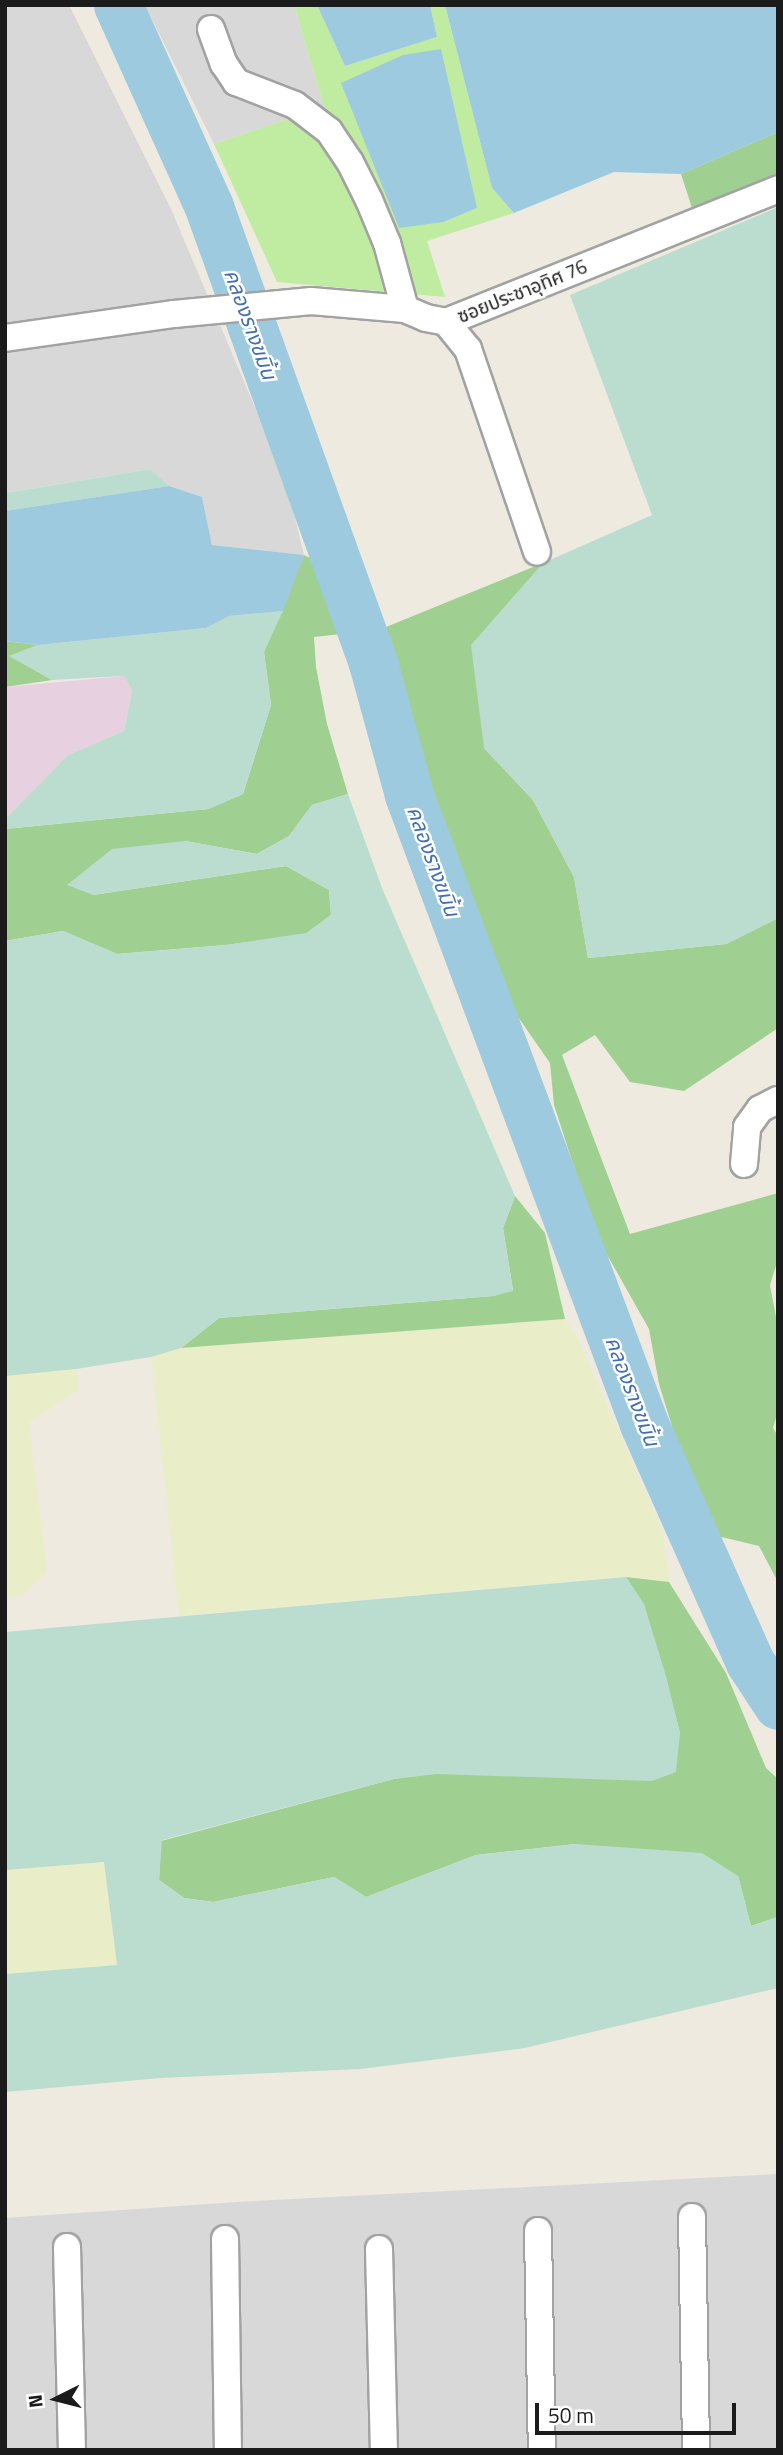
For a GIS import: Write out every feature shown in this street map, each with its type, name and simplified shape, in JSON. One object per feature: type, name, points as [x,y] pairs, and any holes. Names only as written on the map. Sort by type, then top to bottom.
[{"type":"street","points":[[211,29],[224,64],[236,82],[295,105],[329,131],[336,141],[350,162],[383,232],[405,309]]},
{"type":"street","name":"ซอยประชาอุทิศ 76","points":[[5,338],[207,310],[311,301],[405,309],[426,318],[446,322],[778,189]]},
{"type":"street","points":[[446,322],[468,349],[537,552]]},
{"type":"street","points":[[744,1164],[747,1128],[760,1110],[778,1100]]},
{"type":"street","points":[[692,2217],[696,2450]]},
{"type":"street","points":[[538,2231],[542,2450]]},
{"type":"street","points":[[225,2239],[228,2450]]},
{"type":"street","points":[[67,2247],[72,2450]]},
{"type":"street","points":[[379,2249],[384,2450]]},
{"type":"shaded area","points":[[5,5],[69,5],[171,209],[286,481],[304,555],[212,545],[202,497],[169,486],[151,469],[5,493]]},
{"type":"shaded area","points":[[145,5],[294,5],[324,107],[214,144]]},
{"type":"shaded area","points":[[124,676],[132,690],[124,731],[68,755],[5,819],[5,687]]},
{"type":"shaded area","points":[[778,2174],[778,2450],[5,2450],[5,2218],[237,2202]]},
{"type":"green space","points":[[294,5],[317,5],[345,66],[437,37],[430,5],[445,5],[492,188],[514,213],[427,241],[445,297],[277,282],[214,144],[324,107]]},
{"type":"green space","points":[[778,132],[778,173],[692,208],[681,174]]},
{"type":"green space","points":[[778,207],[778,918],[726,944],[588,958],[574,877],[533,800],[484,748],[471,645],[543,563],[652,515],[570,295]]},
{"type":"green space","points":[[151,469],[169,486],[5,511],[5,493]]},
{"type":"green space","points":[[304,555],[325,565],[341,609],[341,634],[314,637],[316,667],[327,724],[348,794],[312,805],[289,836],[257,854],[185,841],[93,895],[286,866],[329,890],[331,915],[306,934],[226,945],[117,954],[63,931],[5,941],[5,829],[208,809],[243,794],[271,705],[264,652]]},
{"type":"green space","points":[[543,563],[484,748],[533,800],[574,877],[588,958],[726,944],[778,918],[778,1028],[684,1091],[630,1082],[595,1035],[562,1055],[630,1234],[778,1193],[778,1259],[770,1285],[778,1328],[778,1411],[773,1428],[778,1436],[778,1582],[759,1546],[705,1533],[659,1384],[649,1329],[596,1235],[554,1105],[550,1063],[518,1017],[412,742],[386,627]]},
{"type":"green space","points":[[283,611],[264,652],[271,705],[243,794],[208,809],[5,829],[5,819],[68,755],[124,731],[132,690],[124,676],[52,680],[9,656],[38,645],[206,628],[229,616]]},
{"type":"green space","points":[[5,641],[38,645],[10,656],[52,680],[5,687]]},
{"type":"green space","points":[[348,794],[382,888],[515,1196],[503,1228],[513,1291],[493,1296],[219,1318],[181,1348],[151,1357],[76,1369],[5,1376],[5,941],[63,931],[117,954],[226,945],[306,933],[331,915],[329,890],[286,866],[93,895],[67,885],[112,849],[185,841],[257,854],[289,836],[312,805]]},
{"type":"green space","points":[[515,1196],[545,1233],[565,1319],[181,1348],[219,1318],[493,1296],[513,1290],[503,1228]]},
{"type":"green space","points":[[565,1319],[578,1339],[663,1533],[669,1582],[626,1577],[179,1616],[151,1357],[181,1348]]},
{"type":"green space","points":[[76,1369],[79,1389],[29,1423],[47,1572],[23,1595],[5,1599],[5,1376]]},
{"type":"green space","points":[[626,1577],[669,1582],[726,1673],[766,1768],[778,1779],[778,1917],[751,1926],[738,1876],[576,1844],[476,1855],[366,1897],[334,1877],[213,1902],[184,1898],[159,1880],[161,1841],[394,1779],[680,1733],[644,1605]]},
{"type":"green space","points":[[626,1577],[644,1604],[666,1676],[680,1733],[676,1772],[652,1781],[437,1774],[394,1779],[162,1840],[159,1880],[184,1898],[213,1902],[334,1877],[366,1897],[476,1855],[576,1844],[702,1853],[738,1876],[751,1926],[778,1917],[778,1988],[525,2048],[361,2069],[161,2078],[5,2092],[5,1974],[117,1965],[104,1862],[5,1870],[5,1632]]},
{"type":"green space","points":[[104,1862],[117,1965],[5,1974],[5,1870]]},
{"type":"water","points":[[317,5],[430,5],[437,37],[345,66]]},
{"type":"water","points":[[445,5],[778,5],[778,132],[681,174],[614,172],[514,213],[492,188]]},
{"type":"water","points":[[441,49],[477,208],[443,222],[399,228],[341,83],[403,55]]},
{"type":"water","points":[[169,486],[202,497],[212,545],[304,555],[283,611],[229,616],[206,628],[38,645],[5,641],[5,511]]},
{"type":"waterway","name":"คลองรางขมิ้น","points":[[118,5],[209,207],[373,663],[409,795],[644,1424],[750,1662],[778,1705]]}]
